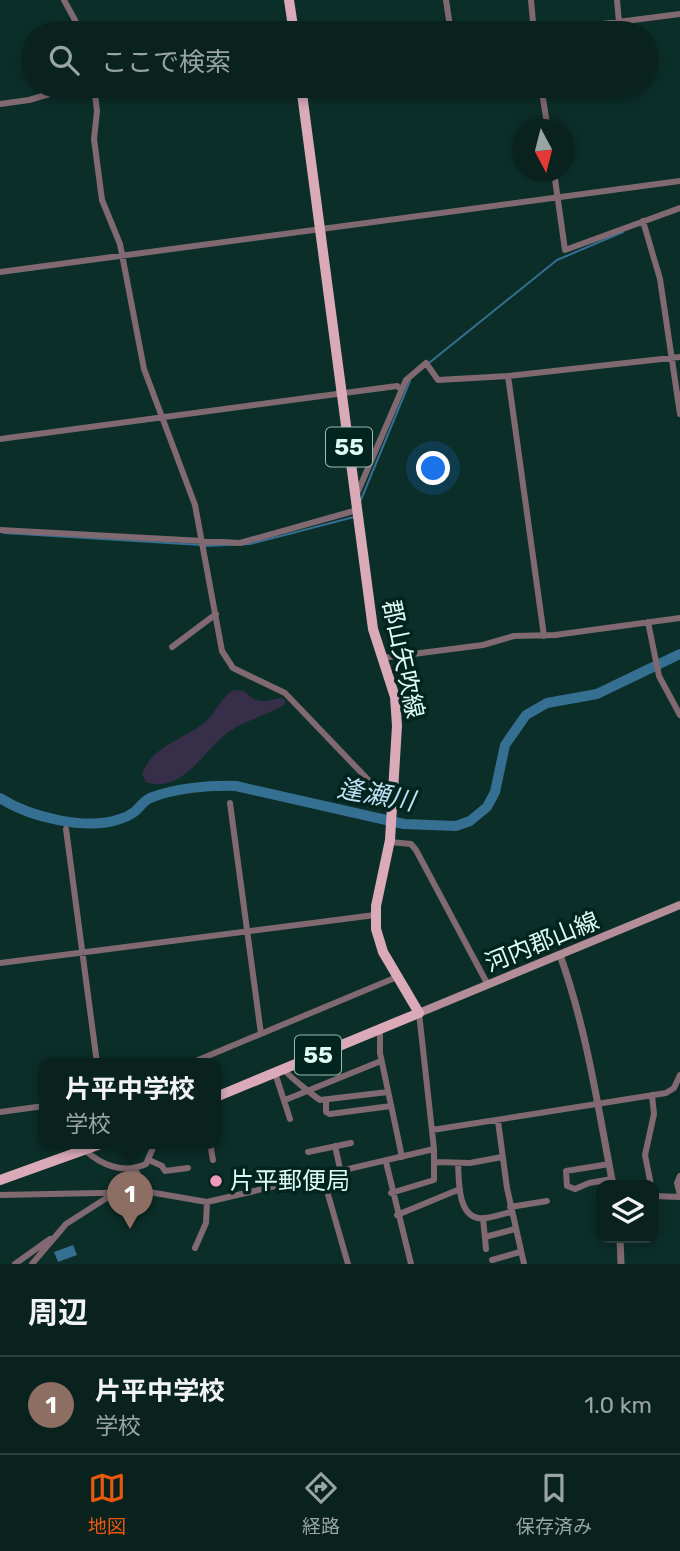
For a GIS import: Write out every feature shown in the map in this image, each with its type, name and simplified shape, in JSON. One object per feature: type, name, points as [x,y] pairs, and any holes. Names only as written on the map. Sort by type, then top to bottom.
[{"type":"main road","points":[[289,0],[292,21]]},
{"type":"main road","name":"郡山矢吹線","points":[[302,98],[373,629],[397,711],[390,841],[375,915],[380,942],[419,1013]]},
{"type":"main road","name":"河内郡山線","points":[[419,1013],[680,905]]},
{"type":"main road","name":"55","points":[[221,1095],[419,1013]]},
{"type":"main road","points":[[0,1180],[85,1150]]},
{"type":"street","points":[[64,0],[75,21]]},
{"type":"street","points":[[446,0],[449,21]]},
{"type":"street","points":[[531,0],[532,21]]},
{"type":"street","points":[[617,0],[620,21]]},
{"type":"street","points":[[628,21],[680,14]]},
{"type":"street","points":[[0,104],[35,98]]},
{"type":"street","points":[[95,98],[94,139],[102,200],[117,235],[139,350],[195,505],[204,542],[222,651],[228,664],[245,676],[285,694],[377,789],[394,792]]},
{"type":"street","points":[[543,98],[546,119]]},
{"type":"street","points":[[0,272],[680,181]]},
{"type":"street","points":[[555,182],[565,250],[680,208]]},
{"type":"street","points":[[643,221],[660,279],[676,357],[680,414]]},
{"type":"street","points":[[356,496],[401,389],[409,376],[426,363],[438,380],[508,376],[676,357]]},
{"type":"street","points":[[508,376],[544,636]]},
{"type":"street","points":[[0,439],[397,386],[401,389]]},
{"type":"street","points":[[0,530],[240,543],[358,510]]},
{"type":"street","points":[[172,647],[216,614]]},
{"type":"street","points":[[382,658],[491,643],[514,636],[544,636],[680,618]]},
{"type":"street","points":[[648,622],[659,676],[680,715]]},
{"type":"street","points":[[230,803],[261,1034]]},
{"type":"street","points":[[66,829],[96,1058]]},
{"type":"street","points":[[390,841],[411,844],[416,850],[488,985]]},
{"type":"street","points":[[0,963],[375,915]]},
{"type":"street","points":[[560,955],[576,1002],[600,1103],[612,1180]]},
{"type":"street","points":[[203,1058],[397,977]]},
{"type":"street","points":[[391,1193],[430,1183],[435,1177],[436,1162],[419,1013]]},
{"type":"street","points":[[380,1029],[382,1061],[402,1157]]},
{"type":"street","points":[[285,1101],[382,1061]]},
{"type":"street","points":[[279,1071],[310,1090],[317,1099],[326,1101],[388,1092]]},
{"type":"street","points":[[279,1071],[290,1119]]},
{"type":"street","points":[[671,1091],[680,1074]]},
{"type":"street","points":[[432,1130],[680,1091]]},
{"type":"street","points":[[650,1180],[645,1155],[654,1114],[652,1095]]},
{"type":"street","points":[[326,1101],[326,1112],[330,1114],[391,1106]]},
{"type":"street","points":[[0,1112],[39,1107]]},
{"type":"street","points":[[498,1121],[511,1209],[524,1264]]},
{"type":"street","points":[[308,1152],[351,1143]]},
{"type":"street","points":[[335,1146],[341,1173]]},
{"type":"street","points":[[85,1150],[109,1167],[134,1168],[144,1166],[153,1149]]},
{"type":"street","points":[[211,1149],[214,1160]]},
{"type":"street","points":[[0,1195],[149,1192],[206,1202],[323,1178],[434,1149]]},
{"type":"street","points":[[436,1162],[458,1163],[502,1157]]},
{"type":"street","points":[[149,1160],[161,1165],[165,1171],[188,1168]]},
{"type":"street","points":[[386,1162],[391,1193],[411,1264]]},
{"type":"street","points":[[458,1163],[460,1189],[467,1211],[475,1217],[483,1218],[547,1200]]},
{"type":"street","points":[[596,1183],[575,1189],[567,1186],[564,1175],[566,1171],[609,1164]]},
{"type":"street","points":[[134,1168],[149,1192]]},
{"type":"street","points":[[659,1195],[680,1196],[677,1183],[680,1176]]},
{"type":"street","points":[[323,1178],[348,1264]]},
{"type":"street","points":[[397,1214],[460,1189]]},
{"type":"street","points":[[32,1264],[75,1216],[116,1192]]},
{"type":"street","points":[[195,1248],[206,1223],[206,1202]]},
{"type":"street","points":[[483,1218],[486,1249]]},
{"type":"street","points":[[485,1237],[515,1229]]},
{"type":"street","points":[[15,1264],[43,1242],[51,1240]]},
{"type":"street","points":[[620,1243],[621,1264]]},
{"type":"street","points":[[492,1260],[520,1252]]},
{"type":"shaded area","points":[[233,690],[244,691],[261,701],[281,698],[285,700],[285,704],[235,728],[184,775],[160,784],[146,782],[142,774],[154,756],[204,723]]},
{"type":"water","points":[[73,1245],[77,1255],[58,1262],[54,1252]]},
{"type":"waterway","points":[[429,363],[557,260],[623,232]]},
{"type":"waterway","points":[[360,502],[410,381]]},
{"type":"waterway","points":[[206,546],[250,544],[354,517]]},
{"type":"waterway","points":[[4,533],[201,545]]},
{"type":"waterway","name":"逢瀬川","points":[[0,798],[42,816],[75,823],[91,823],[127,817],[150,798],[170,792],[236,786],[404,824],[456,826],[470,821],[487,807],[495,792],[505,745],[526,715],[547,703],[597,694],[680,654]]},
{"type":"place","name":"片平郵便局","points":[[216,1181]]},
{"type":"place","name":"片平中学校","points":[[130,1229]]}]
